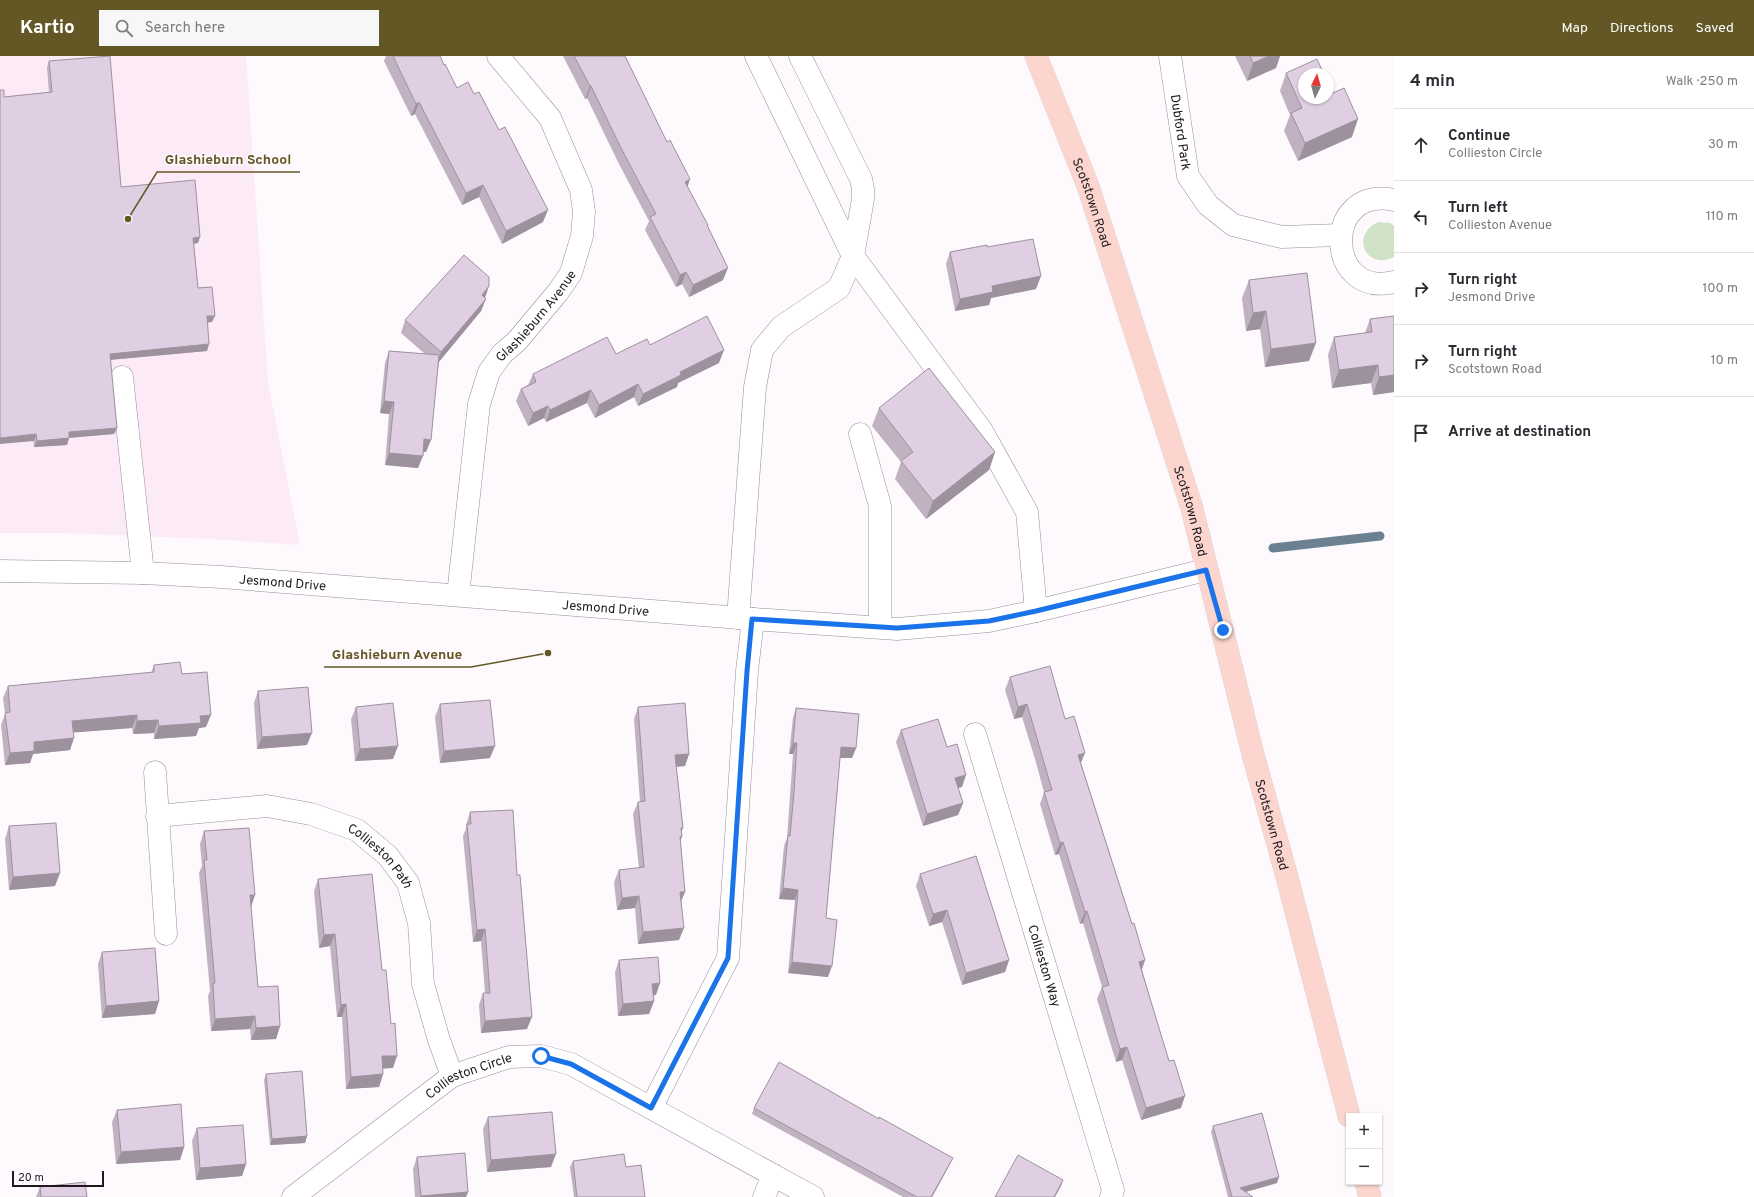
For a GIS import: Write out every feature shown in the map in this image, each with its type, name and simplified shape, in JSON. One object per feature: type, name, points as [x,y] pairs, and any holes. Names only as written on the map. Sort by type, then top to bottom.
[{"type":"main road","name":"Scotstown Road","points":[[1036,56],[1088,186],[1192,505],[1206,570],[1223,630],[1254,758],[1287,877],[1348,1113]]},
{"type":"main road","points":[[1367,1185],[1370,1197]]},
{"type":"street","name":"Glashieburn Avenue","points":[[458,595],[479,404],[489,372],[502,354],[517,341],[558,292],[571,273],[582,236],[584,212],[581,190],[550,118],[498,56]]},
{"type":"street","points":[[756,56],[853,256],[982,431],[1027,512],[1036,611]]},
{"type":"street","points":[[651,1108],[728,958],[747,671],[745,618],[755,387],[762,350],[781,327],[839,288],[853,256],[863,199],[861,178],[800,56]]},
{"type":"street","name":"Dubford Park","points":[[1170,56],[1188,176],[1208,205],[1233,225],[1282,237],[1340,235]]},
{"type":"street","points":[[1394,200],[1373,200],[1361,204],[1351,212],[1344,223],[1340,235],[1342,254],[1351,270],[1361,278],[1373,283],[1386,284],[1394,282]]},
{"type":"street","points":[[122,377],[143,573]]},
{"type":"street","points":[[860,434],[880,506],[880,627]]},
{"type":"street","name":"Jesmond Drive","points":[[0,571],[143,573],[221,577],[745,618],[897,628],[989,621],[1206,570]]},
{"type":"street","name":"Collieston Way","points":[[975,734],[1113,1190],[1111,1197]]},
{"type":"street","points":[[155,772],[166,934]]},
{"type":"street","name":"Collieston Path","points":[[157,816],[267,806],[312,814],[357,830],[388,856],[408,883],[419,923],[423,984],[452,1076]]},
{"type":"street","name":"Collieston Circle","points":[[294,1197],[452,1076],[509,1057],[541,1056],[571,1064],[812,1197]]},
{"type":"street","points":[[764,1197],[773,1175]]},
{"type":"shaded area","points":[[0,56],[246,56],[268,382],[300,545],[213,539],[65,533],[0,533]]},
{"type":"green space","points":[[1378,222],[1390,223],[1394,226],[1394,257],[1384,260],[1376,259],[1369,256],[1365,250],[1363,243],[1364,235],[1369,228]]},
{"type":"building","points":[[110,56],[121,187],[195,180],[200,237],[193,238],[198,288],[212,287],[215,316],[207,316],[209,344],[110,354],[117,428],[69,432],[69,438],[37,441],[36,434],[0,438],[0,90],[4,90],[4,97],[52,92],[49,61]]},
{"type":"building","points":[[393,56],[440,56],[457,88],[468,82],[474,94],[479,92],[499,130],[505,127],[548,210],[506,231],[483,185],[466,193],[419,102],[416,104]]},
{"type":"building","points":[[574,56],[625,56],[667,142],[670,140],[690,179],[685,182],[708,225],[728,268],[693,285],[686,272],[680,275],[650,217],[656,214],[622,150],[591,86]]},
{"type":"building","points":[[1250,56],[1269,56],[1253,63]]},
{"type":"building","points":[[1317,59],[1321,68],[1298,68],[1298,99],[1286,73]]},
{"type":"building","points":[[1344,88],[1358,119],[1305,143],[1291,113],[1302,108],[1300,104],[1334,104],[1334,93]]},
{"type":"building","points":[[1033,239],[1041,276],[992,286],[993,292],[960,299],[950,252]]},
{"type":"building","points":[[464,255],[489,277],[489,286],[482,295],[486,299],[441,352],[405,320]]},
{"type":"building","points":[[1307,273],[1316,343],[1271,349],[1266,311],[1253,313],[1249,280]]},
{"type":"building","points":[[707,316],[724,350],[680,372],[681,375],[643,394],[638,384],[599,405],[591,390],[550,410],[548,406],[533,413],[521,389],[536,382],[533,374],[607,337],[616,354],[647,339],[650,345]]},
{"type":"building","points":[[1394,316],[1394,375],[1379,377],[1378,365],[1339,370],[1334,337],[1372,332],[1370,319]]},
{"type":"building","points":[[389,351],[439,355],[431,440],[424,439],[423,456],[389,453],[394,402],[384,401]]},
{"type":"building","points":[[929,368],[995,452],[933,501],[901,461],[913,452],[879,408]]},
{"type":"building","points":[[180,662],[182,674],[207,672],[211,715],[200,716],[201,723],[159,726],[158,720],[137,721],[137,715],[72,721],[74,738],[34,742],[34,751],[10,753],[5,713],[10,712],[8,686],[154,672],[154,665]]},
{"type":"building","points":[[1050,666],[1065,719],[1074,716],[1085,753],[1078,755],[1132,924],[1134,923],[1145,960],[1139,962],[1169,1061],[1174,1060],[1185,1096],[1146,1108],[1127,1047],[1120,1049],[1102,987],[1109,985],[1087,911],[1085,912],[1063,842],[1060,843],[1044,792],[1052,790],[1027,704],[1018,707],[1010,677]]},
{"type":"building","points":[[308,687],[312,733],[262,737],[258,691]]},
{"type":"building","points":[[490,700],[495,746],[444,751],[440,704]]},
{"type":"building","points":[[393,703],[398,746],[360,749],[356,707]]},
{"type":"building","points":[[685,703],[689,754],[675,755],[683,828],[681,828],[682,836],[680,837],[685,892],[680,892],[684,928],[643,932],[639,896],[622,898],[619,870],[644,867],[638,802],[645,801],[638,707]]},
{"type":"building","points":[[796,708],[859,714],[856,748],[841,747],[826,918],[837,920],[832,966],[792,962],[798,890],[783,888],[794,792],[797,743],[793,743]]},
{"type":"building","points":[[938,719],[947,747],[957,744],[966,775],[955,778],[963,803],[927,814],[901,730]]},
{"type":"building","points":[[513,810],[517,875],[520,875],[532,1017],[485,1021],[483,993],[490,993],[485,929],[477,930],[467,824],[471,824],[470,812]]},
{"type":"building","points":[[56,823],[60,873],[13,877],[9,826]]},
{"type":"building","points":[[249,828],[255,895],[250,895],[258,987],[278,986],[280,1026],[256,1028],[255,1016],[215,1019],[213,983],[215,983],[204,860],[207,860],[204,831]]},
{"type":"building","points":[[976,856],[1009,960],[966,973],[947,910],[933,914],[920,874]]},
{"type":"building","points":[[372,874],[382,970],[386,970],[391,1024],[395,1023],[397,1056],[382,1056],[383,1074],[351,1077],[346,1004],[341,1005],[335,934],[324,935],[318,879]]},
{"type":"building","points":[[155,948],[159,1001],[106,1006],[102,952]]},
{"type":"building","points":[[658,957],[660,983],[652,984],[654,1001],[623,1004],[619,960]]},
{"type":"building","points":[[779,1062],[879,1119],[879,1117],[953,1158],[931,1197],[917,1197],[754,1108]]},
{"type":"building","points":[[302,1071],[307,1136],[272,1139],[266,1074]]},
{"type":"building","points":[[181,1104],[184,1147],[121,1152],[117,1110]]},
{"type":"building","points":[[552,1112],[556,1154],[491,1160],[488,1117]]},
{"type":"building","points":[[1262,1113],[1279,1177],[1240,1188],[1253,1197],[1232,1197],[1213,1126]]},
{"type":"building","points":[[243,1125],[246,1164],[200,1168],[197,1128]]},
{"type":"building","points":[[465,1153],[468,1192],[421,1196],[417,1157]]},
{"type":"building","points":[[624,1154],[626,1167],[641,1165],[645,1197],[577,1197],[573,1161]]},
{"type":"building","points":[[1018,1155],[1063,1180],[1054,1197],[995,1197]]},
{"type":"building","points":[[85,1182],[87,1197],[41,1197],[40,1187]]},
{"type":"waterway","points":[[1273,548],[1380,536]]},
{"type":"place","name":"Glashieburn School","points":[[128,219]]},
{"type":"place","name":"Glashieburn Avenue","points":[[548,653]]},
{"type":"route","points":[[541,1056],[571,1064],[651,1108],[728,958],[747,671],[752,619],[897,628],[989,621],[1206,570],[1223,630]]}]
